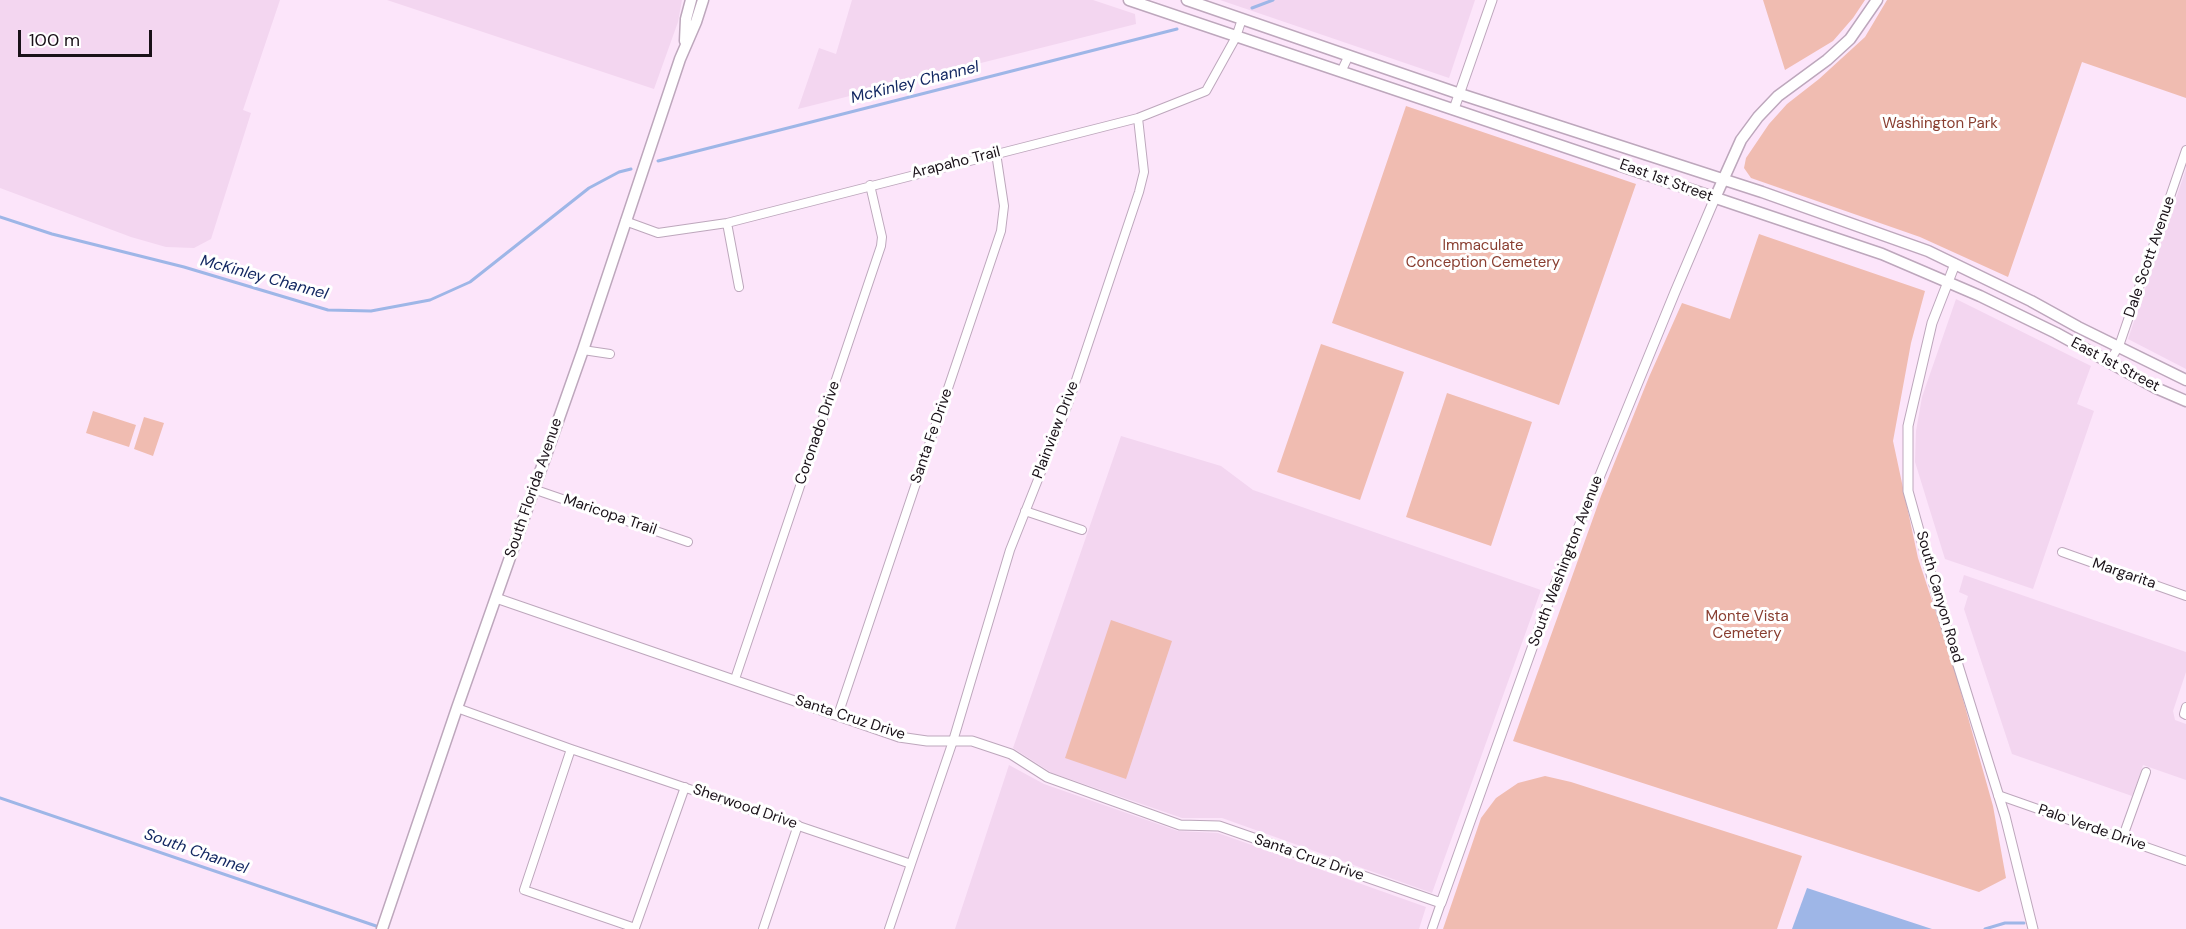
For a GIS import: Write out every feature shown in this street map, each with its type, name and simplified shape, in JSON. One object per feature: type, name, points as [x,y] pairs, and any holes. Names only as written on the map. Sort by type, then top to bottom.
[{"type":"main road","name":"South Florida Avenue","points":[[684,47],[686,19],[691,0]]},
{"type":"main road","name":"South Florida Avenue","points":[[382,929],[583,350],[684,47],[703,0]]},
{"type":"main road","name":"East 1st Street","points":[[1130,0],[1882,254],[1947,280],[2056,333],[2156,388],[2186,401]]},
{"type":"main road","name":"East 1st Street","points":[[1187,0],[1460,94],[1883,234],[1955,264],[2186,380]]},
{"type":"main road","points":[[1715,198],[1741,140],[1758,117],[1778,96],[1827,60],[1850,39],[1877,0]]},
{"type":"street","points":[[1454,109],[1492,0]]},
{"type":"street","name":"Arapaho Trail","points":[[625,221],[658,233],[727,223],[1138,118],[1206,91],[1236,37],[1242,19]]},
{"type":"street","points":[[1341,72],[1349,55]]},
{"type":"street","name":"Plainview Drive","points":[[953,741],[1010,550],[1068,404],[1139,192],[1144,172],[1138,118]]},
{"type":"street","name":"Dale Scott Avenue","points":[[2109,362],[2120,346],[2186,150]]},
{"type":"street","name":"Santa Fe Drive","points":[[838,715],[1001,231],[1004,206],[996,153]]},
{"type":"street","name":"Coronado Drive","points":[[735,679],[881,246],[882,237],[870,185]]},
{"type":"street","name":"South Washington Avenue","points":[[1432,929],[1551,595],[1674,292],[1715,198]]},
{"type":"street","points":[[727,223],[739,287]]},
{"type":"street","name":"South Canyon Road","points":[[1955,264],[1932,323],[1908,426],[1908,490],[1943,617],[1998,795],[2033,929]]},
{"type":"street","points":[[583,350],[610,354]]},
{"type":"street","name":"Maricopa Trail","points":[[533,489],[688,542]]},
{"type":"street","points":[[1025,511],[1082,530]]},
{"type":"street","name":"Margarita","points":[[2062,552],[2186,596]]},
{"type":"street","name":"Santa Cruz Drive","points":[[496,598],[899,737],[927,741],[972,741],[1011,754],[1047,777],[1180,825],[1219,826],[1441,903]]},
{"type":"street","name":"Sherwood Drive","points":[[457,708],[910,864]]},
{"type":"street","points":[[888,929],[953,741]]},
{"type":"street","points":[[571,749],[524,890],[635,928],[685,787]]},
{"type":"street","points":[[2122,839],[2146,772]]},
{"type":"street","name":"Palo Verde Drive","points":[[1998,795],[2186,861]]},
{"type":"street","points":[[763,929],[798,825]]},
{"type":"shaded area","points":[[0,0],[280,0],[243,110],[251,113],[211,239],[194,248],[166,247],[131,237],[0,188]]},
{"type":"shaded area","points":[[387,0],[682,0],[678,22],[654,89]]},
{"type":"shaded area","points":[[852,0],[1093,0],[1135,14],[1136,24],[798,109],[819,48],[836,54]]},
{"type":"shaded area","points":[[1220,0],[1475,0],[1449,78]]},
{"type":"shaded area","points":[[2186,169],[2186,369],[2128,339]]},
{"type":"shaded area","points":[[1956,299],[2091,366],[2077,404],[2094,411],[2033,589],[1945,559],[1915,462],[1916,431],[1922,397]]},
{"type":"shaded area","points":[[1121,436],[1221,466],[1253,490],[1541,590],[1432,893],[1222,818],[1182,818],[1052,773],[1013,748]]},
{"type":"shaded area","points":[[1964,575],[2186,652],[2186,672],[2173,711],[2175,720],[2186,724],[2186,780],[2143,765],[2132,796],[2012,754],[1964,609],[1968,596],[1959,592]]},
{"type":"shaded area","points":[[1009,765],[1044,784],[1178,831],[1218,833],[1426,907],[1419,929],[955,929]]},
{"type":"green space","points":[[1763,0],[1865,0],[1833,41],[1785,70]]},
{"type":"green space","name":"Washington Park","points":[[1887,0],[2186,0],[2186,98],[2082,62],[2008,277],[1920,237],[1751,178],[1744,168],[1746,158],[1769,124],[1787,104],[1819,79],[1865,37]]},
{"type":"green space","name":"Immaculate Conception Cemetery","points":[[1406,106],[1636,184],[1559,405],[1332,323]]},
{"type":"green space","name":"Monte Vista Cemetery","points":[[1759,234],[1925,291],[1911,343],[1893,441],[1918,558],[1953,664],[1993,806],[2006,878],[1979,892],[1513,741],[1601,496],[1682,303],[1730,319]]},
{"type":"green space","points":[[1321,344],[1404,372],[1360,500],[1277,472]]},
{"type":"green space","points":[[1447,393],[1532,422],[1491,546],[1406,517]]},
{"type":"green space","points":[[93,411],[136,425],[129,447],[86,433]]},
{"type":"green space","points":[[144,417],[164,423],[153,456],[134,449]]},
{"type":"green space","points":[[1111,620],[1172,641],[1126,779],[1065,758]]},
{"type":"green space","points":[[1545,776],[1571,782],[1802,856],[1777,929],[1443,929],[1481,818],[1496,798],[1518,783]]},
{"type":"water","points":[[1807,888],[1932,929],[1792,929]]},
{"type":"waterway","name":"McKinley Channel","points":[[1252,8],[1273,0]]},
{"type":"waterway","name":"McKinley Channel","points":[[658,161],[1177,29]]},
{"type":"waterway","name":"McKinley Channel","points":[[0,217],[52,234],[184,267],[328,310],[371,311],[430,300],[470,282],[589,188],[619,172],[631,169]]},
{"type":"waterway","name":"South Channel","points":[[0,798],[379,927]]},
{"type":"waterway","name":"South Channel","points":[[1985,929],[2005,923],[2024,923]]}]
